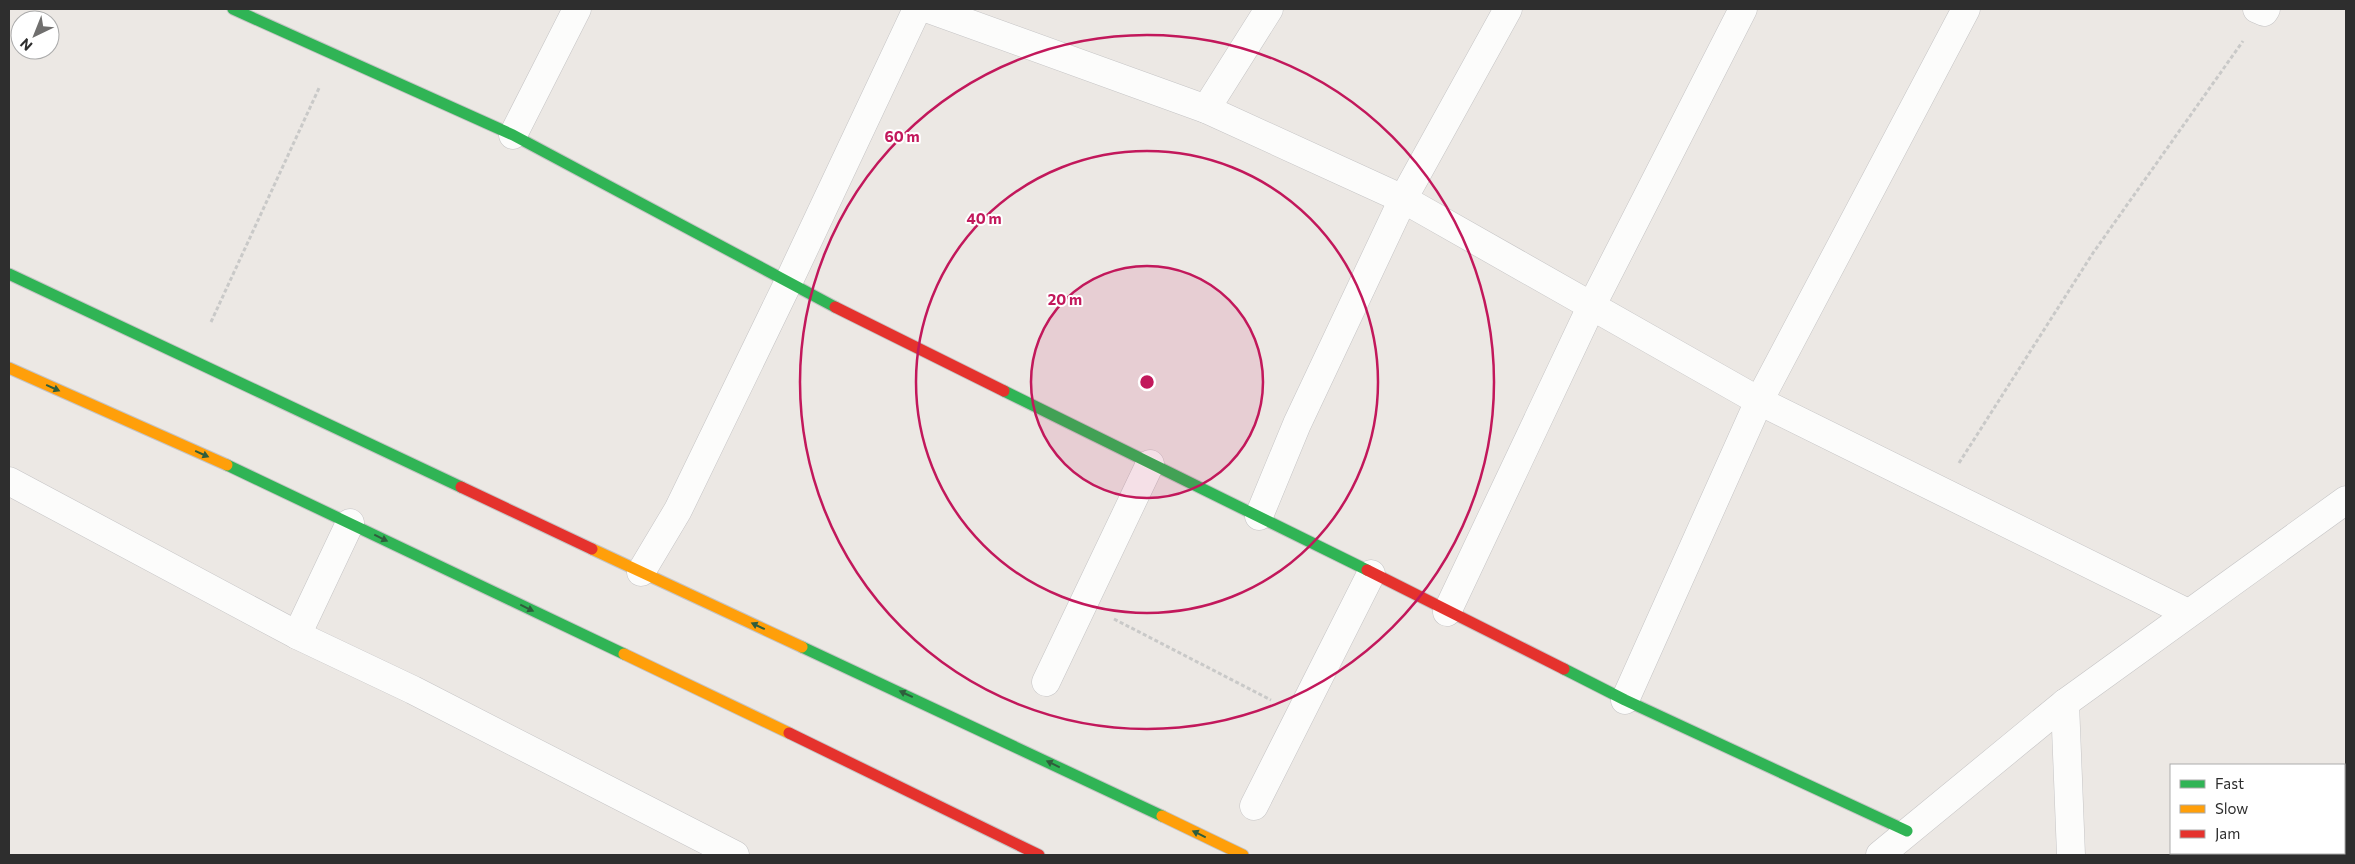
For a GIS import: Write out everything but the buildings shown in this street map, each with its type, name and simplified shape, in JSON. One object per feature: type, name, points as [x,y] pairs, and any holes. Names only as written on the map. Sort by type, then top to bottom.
[{"type":"main road","points":[[233,9],[513,135],[788,283],[1150,464],[1259,516],[1371,574],[1625,700],[1907,831]]},
{"type":"main road","points":[[9,274],[641,572],[991,734],[1243,855]]},
{"type":"main road","points":[[9,368],[350,523],[1039,855]]},
{"type":"street","points":[[513,135],[577,9]]},
{"type":"street","points":[[641,572],[678,510],[788,283],[917,9]]},
{"type":"street","points":[[929,9],[1206,109],[1403,199],[1759,401],[1846,446],[1942,491],[2188,613]]},
{"type":"street","points":[[1206,109],[1269,9]]},
{"type":"street","points":[[1259,516],[1305,406],[1403,199],[1508,9]]},
{"type":"street","points":[[1447,612],[1591,307],[1743,9]]},
{"type":"street","points":[[1625,700],[1759,401],[1966,9]]},
{"type":"street","points":[[1046,682],[1082,603],[1150,464]]},
{"type":"street","points":[[9,481],[298,635],[412,690],[735,855]]},
{"type":"street","points":[[1880,855],[2065,703],[2346,500]]},
{"type":"street","points":[[298,635],[350,523]]},
{"type":"street","points":[[1254,806],[1371,574]]},
{"type":"street","points":[[2065,703],[2071,855]]},
{"type":"path","points":[[1942,491],[2093,253],[2262,10]]},
{"type":"path","points":[[211,322],[335,54]]},
{"type":"path","points":[[1082,603],[1299,715]]},
{"type":"traffic: fast","points":[[233,9],[513,135],[835,307]]},
{"type":"traffic: fast","points":[[9,274],[461,487]]},
{"type":"traffic: fast","points":[[1004,391],[1367,570]]},
{"type":"traffic: fast","points":[[227,465],[624,654]]},
{"type":"traffic: fast","points":[[802,647],[1162,816]]},
{"type":"traffic: fast","points":[[1564,669],[1625,700],[1907,831]]},
{"type":"traffic: slow","points":[[9,368],[227,465]]},
{"type":"traffic: slow","points":[[592,549],[802,647]]},
{"type":"traffic: slow","points":[[624,654],[789,733]]},
{"type":"traffic: slow","points":[[1162,816],[1243,855]]},
{"type":"traffic: jam","points":[[835,307],[1004,391]]},
{"type":"traffic: jam","points":[[461,487],[592,549]]},
{"type":"traffic: jam","points":[[1367,570],[1564,669]]},
{"type":"traffic: jam","points":[[789,733],[1039,855]]}]
